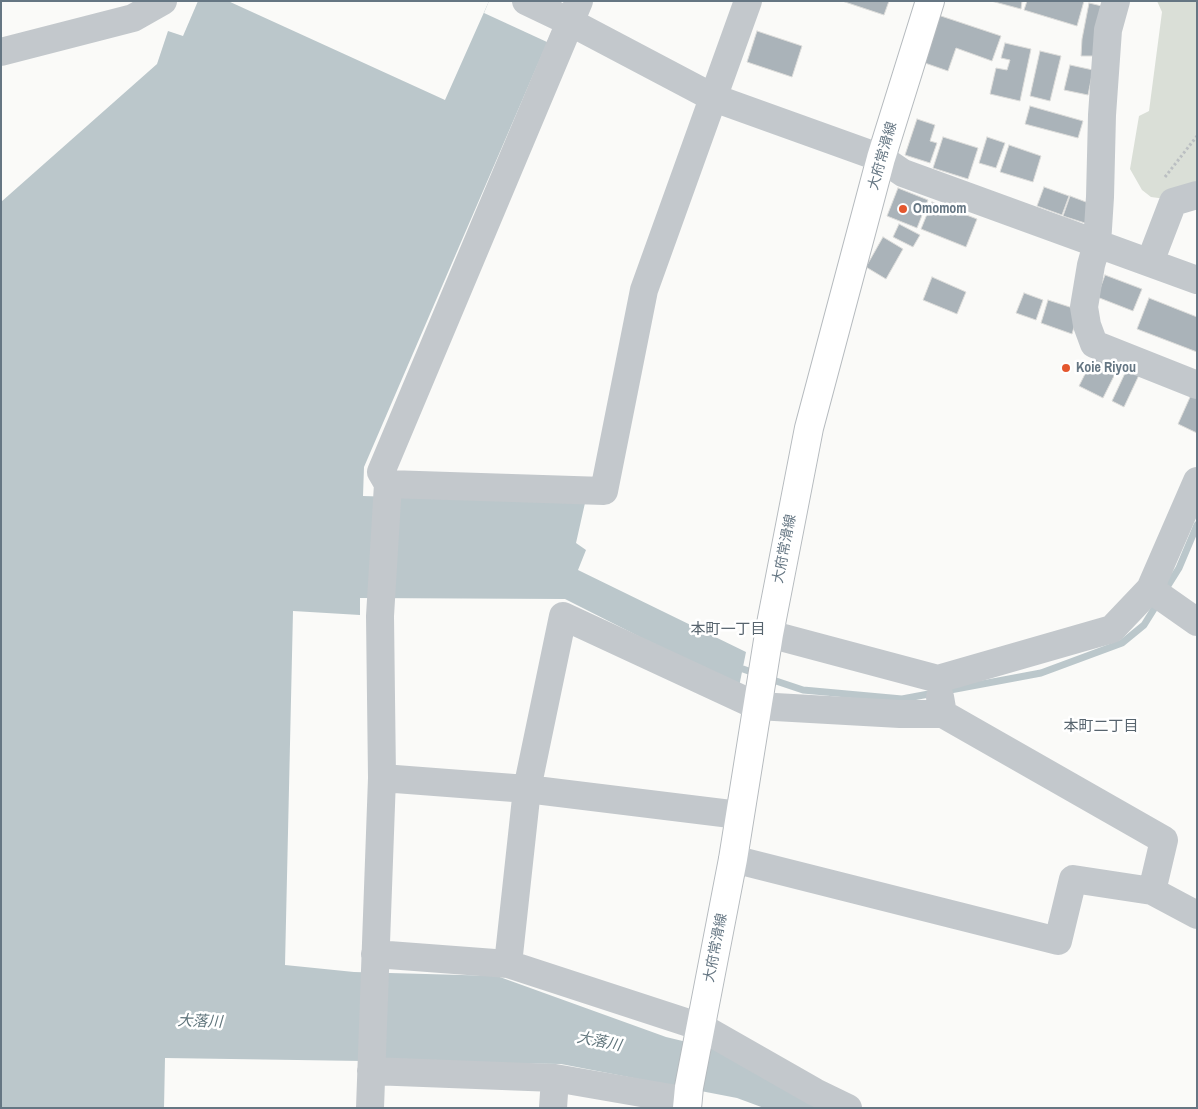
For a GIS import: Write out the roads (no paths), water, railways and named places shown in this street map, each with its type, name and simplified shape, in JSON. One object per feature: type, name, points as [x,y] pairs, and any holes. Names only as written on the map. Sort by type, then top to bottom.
[{"type":"main road","name":"大府常滑線","points":[[688,1098],[733,859],[767,647],[809,428],[882,158],[930,1]]},
{"type":"street","points":[[1,52],[133,18],[163,1]]},
{"type":"street","points":[[526,1],[570,14],[714,98],[882,158],[903,174],[1197,280]]},
{"type":"street","points":[[388,484],[604,491],[644,290],[748,1]]},
{"type":"street","points":[[1116,1],[1108,40],[1102,115],[1097,244],[1090,265],[1084,307],[1087,325],[1094,344],[1197,385]]},
{"type":"street","points":[[370,1108],[382,778],[380,616],[388,484],[381,472],[570,14]]},
{"type":"street","points":[[1150,262],[1174,202],[1197,195]]},
{"type":"street","points":[[767,647],[938,679],[1112,629],[1151,589],[1197,481]]},
{"type":"street","points":[[1151,589],[1197,622]]},
{"type":"street","points":[[508,964],[527,789],[563,616],[758,699],[900,714],[943,711],[1164,840],[1152,891]]},
{"type":"street","points":[[938,679],[943,711]]},
{"type":"street","points":[[382,778],[527,789],[739,815]]},
{"type":"street","points":[[733,859],[1058,942],[1073,879],[1152,891],[1197,915]]},
{"type":"street","points":[[375,954],[508,964],[700,1034],[848,1108]]},
{"type":"street","points":[[371,1071],[556,1078],[688,1098]]},
{"type":"street","points":[[553,1108],[556,1078]]},
{"type":"water","name":"大落川","points":[[198,1],[228,1],[445,100],[489,1],[565,1],[364,467],[363,496],[585,503],[576,543],[586,550],[578,570],[746,652],[739,687],[565,599],[360,598],[360,615],[293,611],[285,965],[354,972],[497,976],[666,1037],[724,1051],[840,1108],[764,1108],[737,1098],[561,1064],[165,1058],[164,1108],[1,1108],[1,202],[157,64],[168,31],[183,36]]},
{"type":"waterway","points":[[1164,592],[1179,568],[1197,525]]},
{"type":"waterway","points":[[767,678],[803,690],[902,699],[1041,673],[1122,643],[1144,625],[1159,601]]},
{"type":"waterway","points":[[743,669],[757,674]]},
{"type":"place","name":"Omomom","points":[[903,209]]},
{"type":"place","name":"Koie Riyou","points":[[1066,368]]},
{"type":"district","name":"本町一丁目","points":[[728,630]]},
{"type":"district","name":"本町二丁目","points":[[1101,727]]}]
